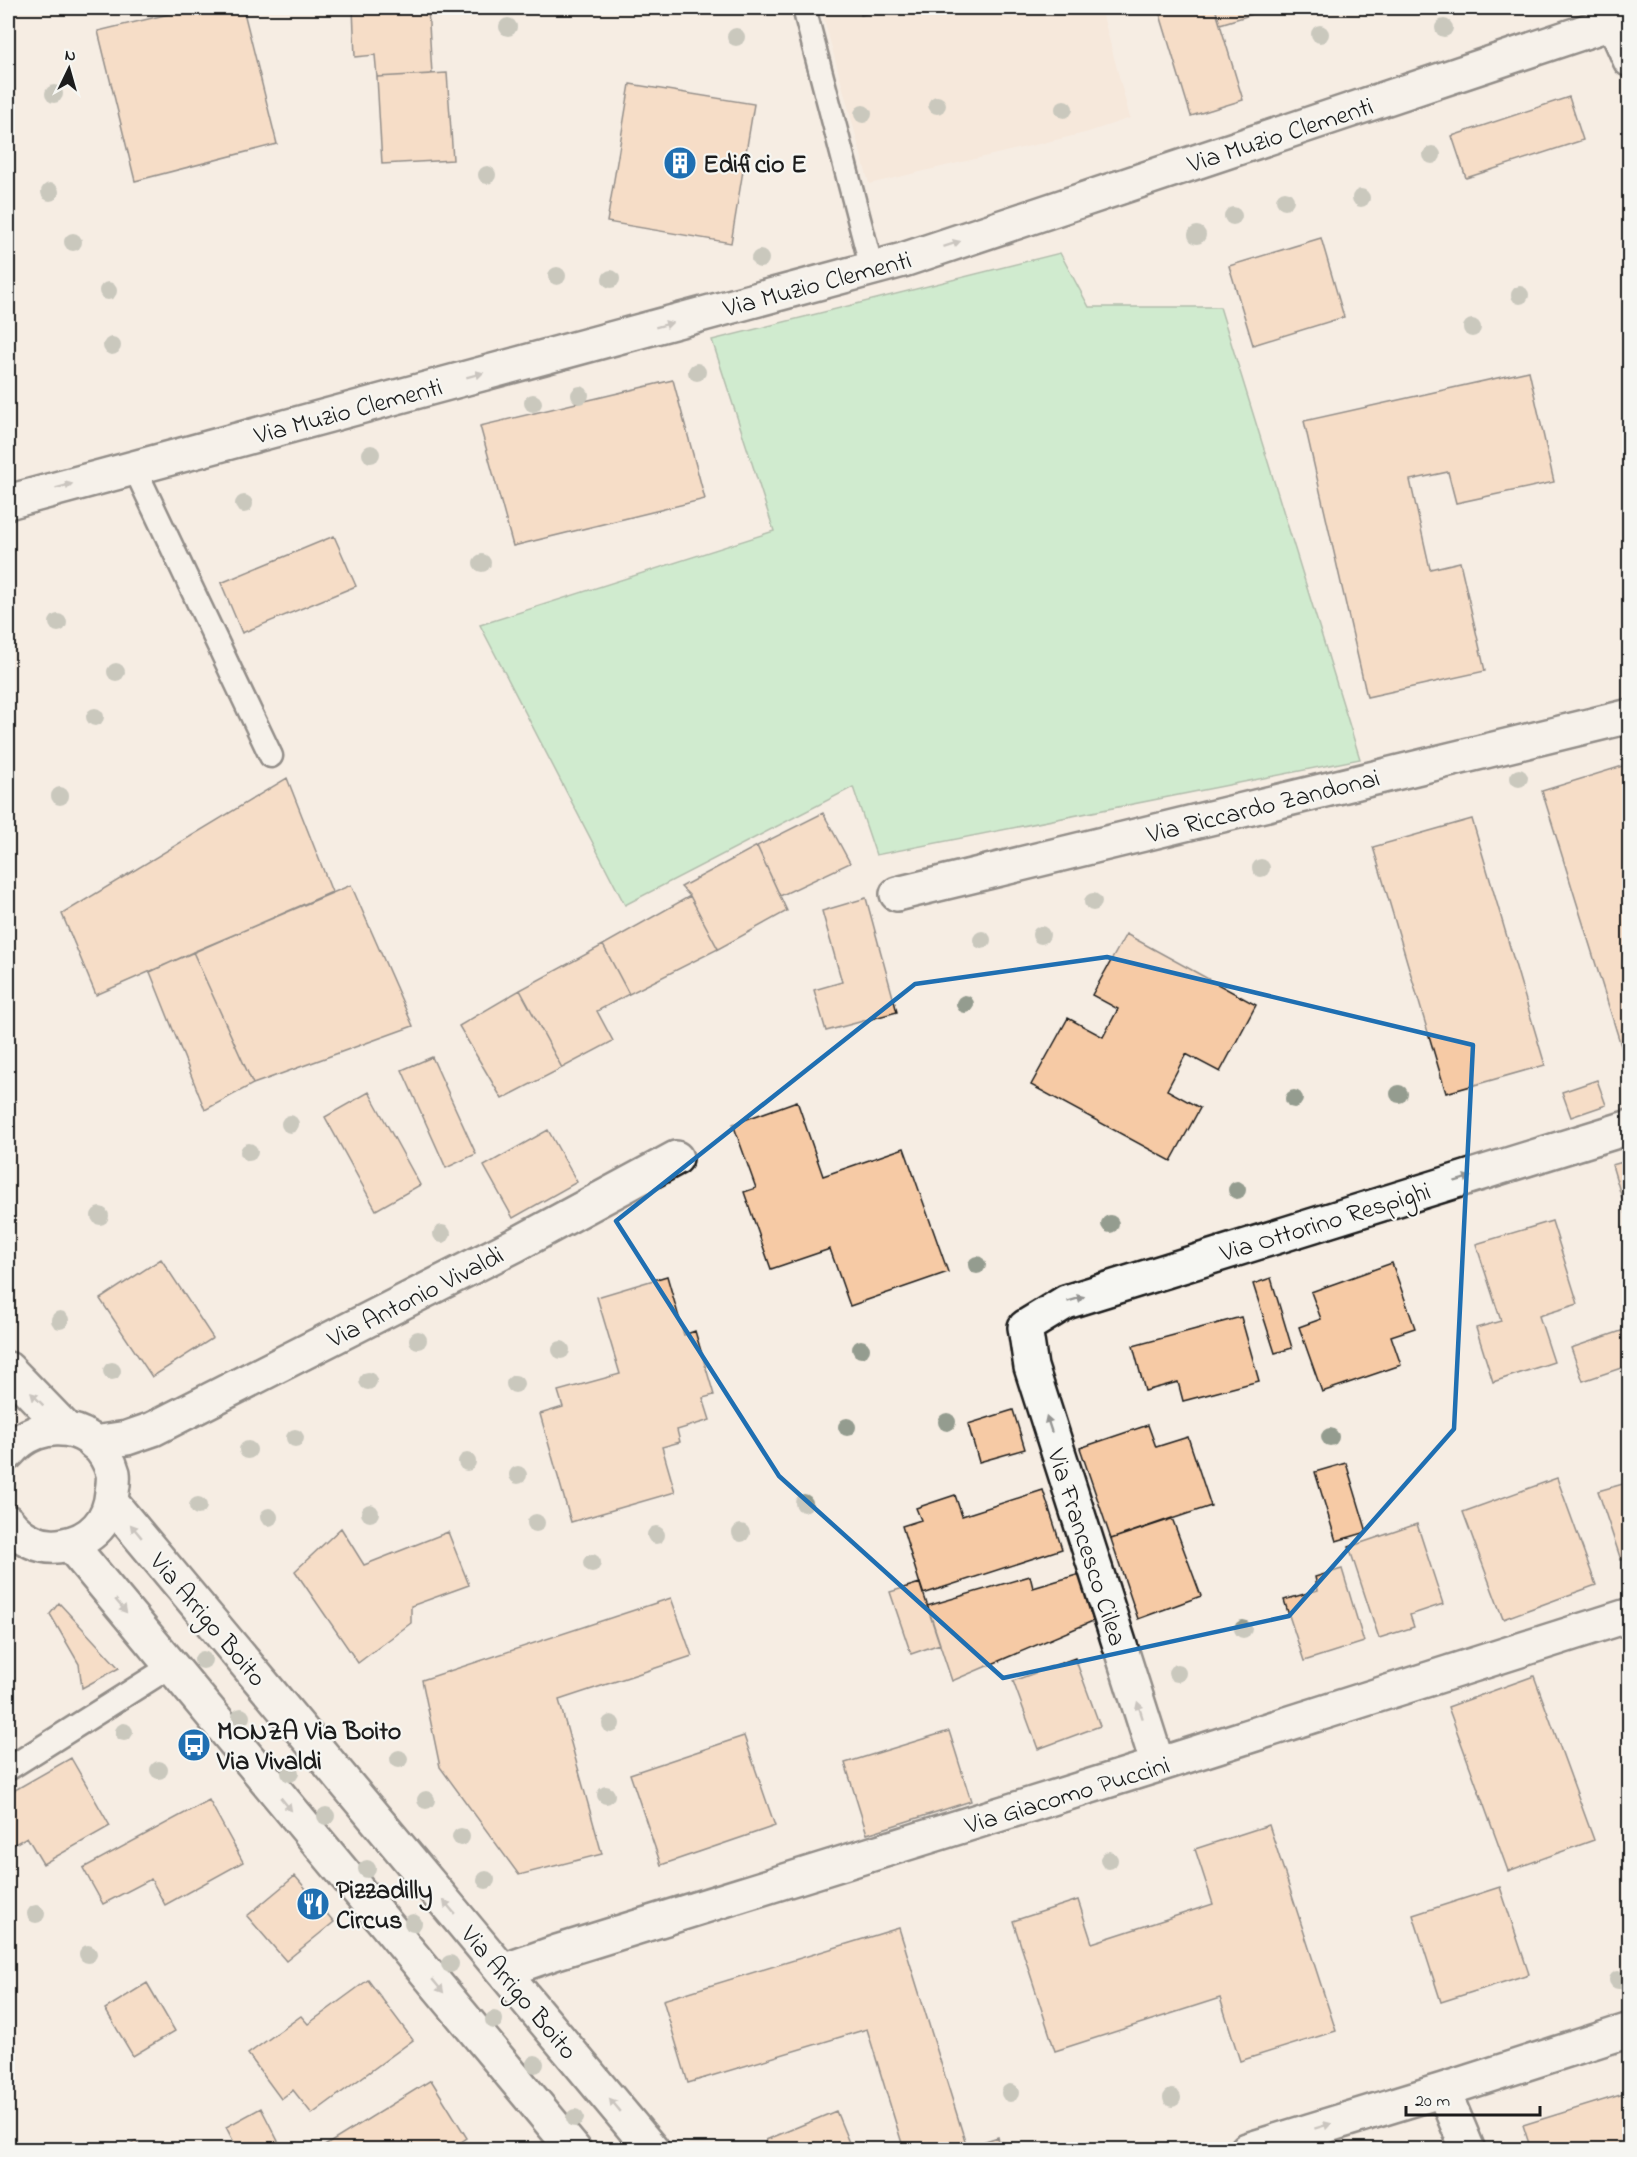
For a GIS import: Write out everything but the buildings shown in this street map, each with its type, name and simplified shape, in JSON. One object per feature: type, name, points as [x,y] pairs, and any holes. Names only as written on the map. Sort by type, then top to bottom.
[{"type":"street","name":"Via Muzio Clementi","points":[[8,502],[914,256],[1611,15]]},
{"type":"street","points":[[1611,15],[1629,60]]},
{"type":"street","name":"Via Riccardo Zandonai","points":[[897,894],[1629,716]]},
{"type":"street","name":"Via Ottorino Respighi","points":[[1025,1327],[1066,1302],[1629,1127]]},
{"type":"street","name":"Via Antonio Vivaldi","points":[[8,1453],[15,1444],[29,1434],[49,1428],[111,1442],[153,1429],[517,1244],[676,1158]]},
{"type":"street","name":"Via Francesco Cilea","points":[[1025,1327],[1031,1366],[1158,1765]]},
{"type":"street","points":[[8,1369],[80,1436]]},
{"type":"street","name":"Via Antonio Vivaldi","points":[[70,1544],[89,1536],[103,1523],[112,1488],[138,1442],[153,1429]]},
{"type":"street","name":"Via Arrigo Boito","points":[[80,1436],[101,1450],[112,1488],[503,1971],[652,2150]]},
{"type":"street","points":[[8,1522],[16,1532],[36,1544],[56,1547],[70,1544],[574,2150]]},
{"type":"street","name":"Via Giacomo Puccini","points":[[503,1971],[1629,1615]]},
{"type":"street","points":[[1247,2150],[1629,2030]]},
{"type":"street","points":[[1443,2090],[1468,2150]]},
{"type":"lane","points":[[804,8],[872,268]]},
{"type":"lane","points":[[134,467],[271,756]]},
{"type":"lane","points":[[8,1769],[171,1666]]},
{"type":"highlighted area","points":[[1107,957],[1473,1045],[1454,1429],[1289,1616],[1003,1678],[779,1476],[616,1221],[915,984]]},
{"type":"shaded area","points":[[821,8],[1101,8],[1130,118],[1085,133],[869,184]]},
{"type":"green space","points":[[1060,253],[1089,307],[1220,307],[1360,759],[876,855],[853,787],[625,905],[480,625],[774,531],[712,340]]},
{"type":"place","name":"Edificio E","points":[[680,163]]},
{"type":"place","name":"MONZA Via Boito Via Vivaldi","points":[[194,1745]]},
{"type":"place","name":"Pizzadilly Circus","points":[[313,1904]]}]
